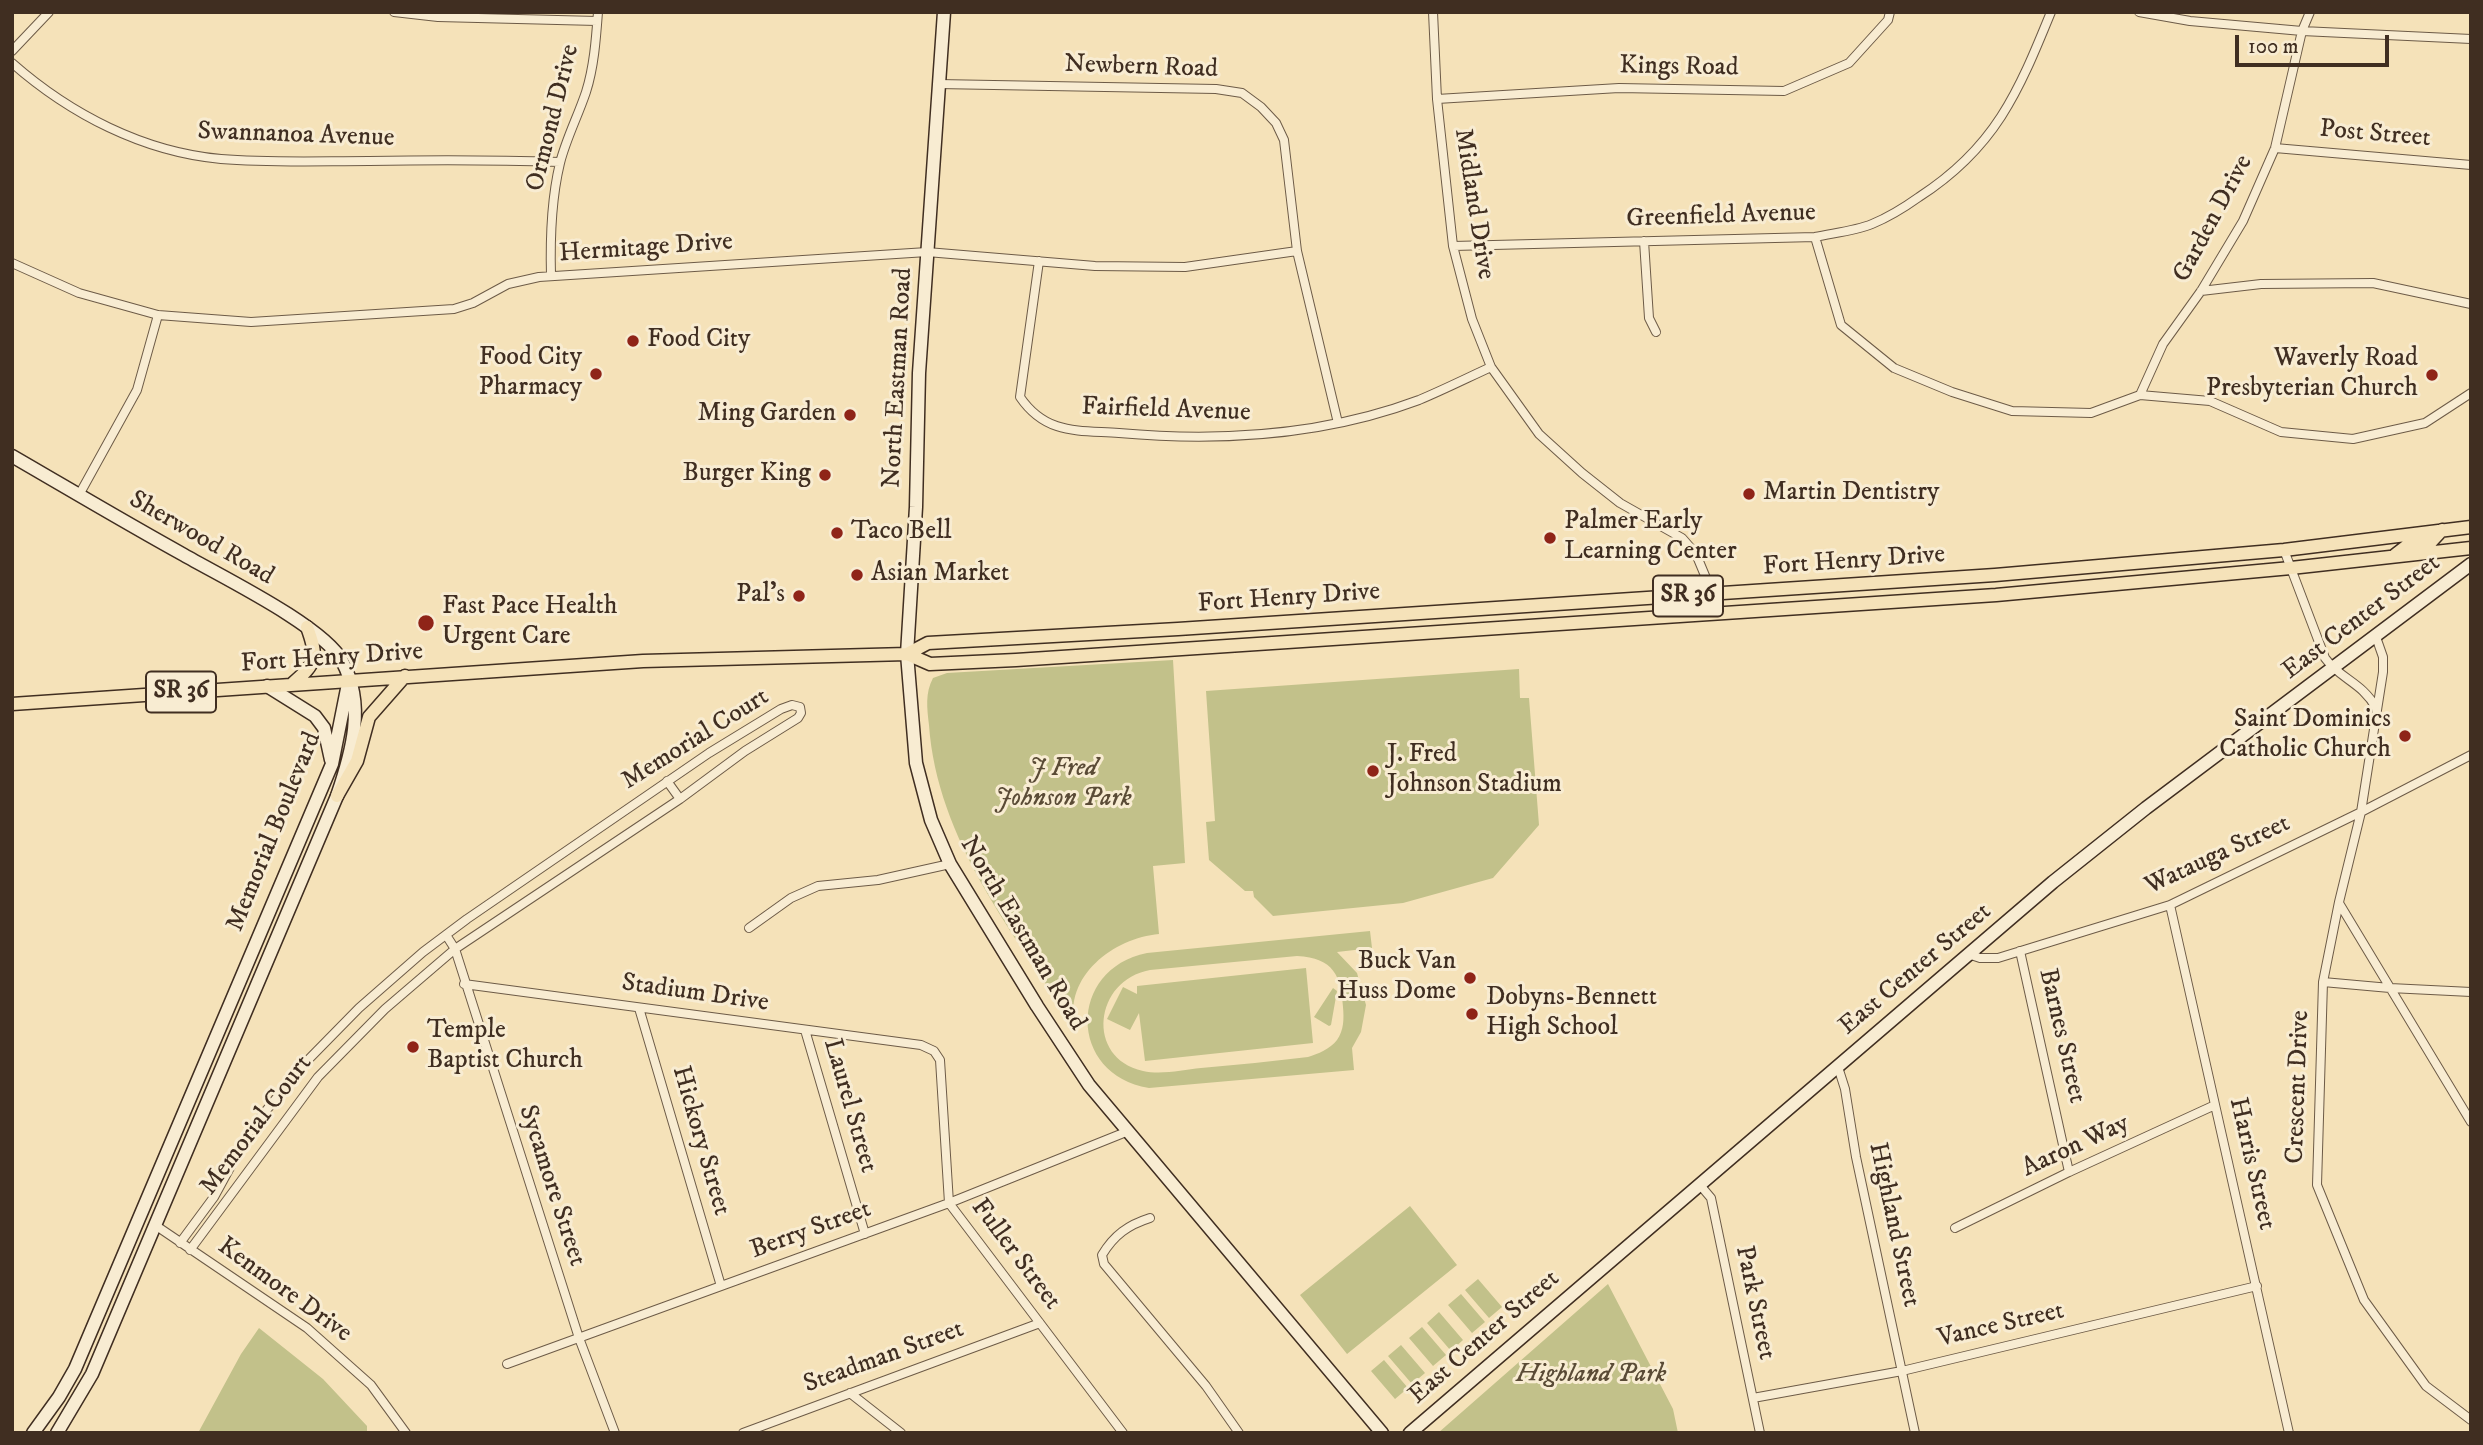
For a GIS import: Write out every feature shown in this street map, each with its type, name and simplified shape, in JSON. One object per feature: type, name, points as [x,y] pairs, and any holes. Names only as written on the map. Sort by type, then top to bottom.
[{"type":"main road","name":"North Eastman Road","points":[[944,12],[919,373],[916,507],[907,654],[919,780],[931,820],[950,864],[1088,1085],[1382,1433]]},
{"type":"main road","name":"Sherwood Road","points":[[12,456],[307,627],[328,642],[344,663],[349,680]]},
{"type":"main road","name":"Fort Henry Drive","points":[[907,654],[928,643],[1995,575],[2284,550],[2471,527]]},
{"type":"main road","points":[[2391,557],[2408,545],[2430,543],[2442,530]]},
{"type":"main road","name":"Fort Henry Drive","points":[[12,704],[643,661],[907,654],[930,664],[1017,660],[1996,595],[2291,568],[2471,548]]},
{"type":"main road","name":"East Center Street","points":[[1410,1433],[2053,882],[2471,564]]},
{"type":"main road","points":[[292,684],[314,662],[315,653],[307,627]]},
{"type":"main road","points":[[337,796],[358,761],[369,717],[405,676]]},
{"type":"main road","name":"Memorial Boulevard","points":[[35,1433],[75,1369],[332,764],[349,680]]},
{"type":"main road","name":"Memorial Boulevard","points":[[57,1433],[92,1374],[337,796],[354,740],[356,708],[349,680]]},
{"type":"main road","points":[[267,686],[315,716],[324,728],[332,764]]},
{"type":"main road","points":[[196,1083],[214,1089]]},
{"type":"main road","points":[[141,1216],[155,1225]]},
{"type":"street","points":[[12,51],[50,12]]},
{"type":"street","points":[[394,12],[471,19],[597,17]]},
{"type":"street","name":"Midland Drive","points":[[1433,12],[1437,99],[1453,246],[1472,319],[1491,367],[1539,434],[1582,473],[1620,503],[1682,538],[1696,554],[1706,578],[1707,595]]},
{"type":"street","name":"Kings Road","points":[[1437,99],[1619,88],[1784,91],[1849,64],[1888,20],[1890,12]]},
{"type":"street","name":"Greenfield Avenue","points":[[1453,246],[1815,237],[1871,224],[1906,206],[1944,181],[1981,147],[2004,115],[2051,12]]},
{"type":"street","points":[[2138,12],[2302,31],[2471,38]]},
{"type":"street","name":"Garden Drive","points":[[2140,394],[2163,344],[2202,291],[2243,221],[2275,148],[2302,31],[2310,12]]},
{"type":"street","name":"Ormond Drive","points":[[551,276],[551,230],[560,162],[587,89],[597,17]]},
{"type":"street","name":"Swannanoa Avenue","points":[[12,62],[63,102],[112,129],[193,155],[249,160],[560,162]]},
{"type":"street","name":"Newbern Road","points":[[938,84],[1216,89],[1242,93],[1261,107],[1276,123],[1284,140],[1297,251],[1338,423]]},
{"type":"street","name":"Post Street","points":[[2275,148],[2471,165]]},
{"type":"street","points":[[1815,237],[1841,325],[1894,368],[1952,392],[2012,411],[2091,413],[2140,394],[2210,401],[2281,432],[2353,439],[2425,423],[2471,393]]},
{"type":"street","points":[[1644,241],[1649,318],[1656,332]]},
{"type":"street","name":"Hermitage Drive","points":[[12,263],[79,293],[158,315],[251,323],[437,312],[473,303],[508,284],[551,276],[927,252],[1144,268],[1185,267],[1297,251]]},
{"type":"street","name":"Fairfield Avenue","points":[[1040,261],[1020,397],[1028,410],[1050,425],[1141,435],[1214,438],[1278,433],[1338,423],[1418,400],[1491,367]]},
{"type":"street","points":[[2202,291],[2261,284],[2372,283],[2471,304]]},
{"type":"street","points":[[79,495],[137,390],[158,315]]},
{"type":"street","points":[[2284,550],[2325,658],[2333,669],[2361,687],[2376,708]]},
{"type":"street","name":"Crescent Drive","points":[[2376,637],[2383,657],[2383,672],[2361,812],[2323,982],[2317,1185],[2364,1300],[2426,1387],[2471,1420]]},
{"type":"street","name":"Memorial Court","points":[[180,1242],[214,1197],[251,1129],[304,1063],[359,1008],[423,952],[667,781],[781,709],[792,705],[800,707],[798,718],[745,751],[680,799],[454,949],[385,1009],[318,1077],[190,1250]]},
{"type":"street","name":"Watauga Street","points":[[1970,955],[1998,958],[2170,905],[2471,755]]},
{"type":"street","points":[[667,781],[680,799]]},
{"type":"street","points":[[749,928],[791,898],[818,886],[878,880],[950,864]]},
{"type":"street","points":[[2339,902],[2471,1122]]},
{"type":"street","name":"Harris Street","points":[[2170,905],[2289,1433]]},
{"type":"street","name":"Sycamore Street","points":[[446,935],[454,949],[579,1338],[615,1433]]},
{"type":"street","name":"Barnes Street","points":[[2020,951],[2069,1172]]},
{"type":"street","points":[[2323,982],[2471,992]]},
{"type":"street","name":"Stadium Drive","points":[[464,984],[921,1045]]},
{"type":"street","name":"Hickory Street","points":[[639,1007],[722,1286]]},
{"type":"street","name":"Laurel Street","points":[[806,1030],[865,1234]]},
{"type":"street","name":"Fuller Street","points":[[921,1045],[934,1051],[940,1060],[949,1203],[1124,1433]]},
{"type":"street","points":[[304,1063],[318,1077]]},
{"type":"street","name":"Highland Street","points":[[1838,1067],[1845,1089],[1856,1157],[1915,1433]]},
{"type":"street","name":"Aaron Way","points":[[1955,1228],[2215,1105]]},
{"type":"street","name":"Berry Street","points":[[507,1364],[949,1203],[1126,1132]]},
{"type":"street","name":"Park Street","points":[[1700,1185],[1711,1198],[1760,1433]]},
{"type":"street","points":[[1150,1218],[1127,1226],[1110,1242],[1102,1255],[1104,1264],[1206,1386],[1239,1433]]},
{"type":"street","name":"Kenmore Drive","points":[[155,1225],[307,1328],[371,1385],[406,1433]]},
{"type":"street","name":"Vance Street","points":[[1752,1398],[1902,1371],[2257,1286]]},
{"type":"street","name":"Steadman Street","points":[[743,1433],[1040,1322]]},
{"type":"street","points":[[849,1393],[901,1433]]},
{"type":"green space","name":"J Fred Johnson Park","points":[[1173,660],[1185,863],[1153,866],[1159,934],[1125,943],[1109,952],[1084,976],[1073,1009],[1075,1027],[1004,921],[963,846],[935,767],[927,701],[929,689],[933,678],[947,673]]},
{"type":"green space","name":"J. Fred Johnson Stadium","points":[[1519,669],[1520,698],[1529,698],[1539,825],[1493,878],[1403,903],[1273,916],[1254,897],[1253,891],[1245,891],[1209,860],[1206,822],[1215,821],[1206,691]]},
{"type":"green space","points":[[1370,931],[1372,948],[1337,952],[1357,973],[1366,1005],[1361,1032],[1352,1048],[1354,1070],[1149,1088],[1122,1079],[1103,1064],[1092,1044],[1088,1022],[1091,999],[1102,979],[1121,963],[1147,953]],"holes":[[[1310,957],[1320,960],[1333,971],[1340,986],[1343,1011],[1342,1028],[1337,1040],[1316,1054],[1172,1072],[1150,1072],[1124,1063],[1112,1051],[1105,1036],[1104,1019],[1108,1003],[1117,988],[1131,977],[1150,970]]]},
{"type":"green space","points":[[1306,968],[1313,1043],[1145,1061],[1139,1013],[1130,1030],[1107,1019],[1123,987],[1137,994],[1137,986]]},
{"type":"green space","points":[[1333,988],[1337,991],[1329,1026],[1314,1017]]},
{"type":"green space","points":[[1410,1206],[1457,1265],[1347,1354],[1300,1295]]},
{"type":"green space","points":[[1478,1279],[1502,1307],[1489,1318],[1465,1290]]},
{"type":"green space","name":"Highland Park","points":[[1608,1284],[1673,1409],[1678,1433],[1438,1433]]},
{"type":"green space","points":[[1461,1294],[1485,1322],[1472,1333],[1448,1305]]},
{"type":"green space","points":[[1439,1312],[1463,1340],[1451,1351],[1427,1323]]},
{"type":"green space","points":[[1422,1327],[1446,1355],[1433,1366],[1409,1338]]},
{"type":"green space","points":[[259,1328],[323,1379],[367,1426],[367,1433],[198,1433],[241,1354]]},
{"type":"green space","points":[[1401,1345],[1425,1373],[1412,1384],[1388,1356]]},
{"type":"green space","points":[[1384,1360],[1408,1388],[1395,1399],[1371,1371]]},
{"type":"place","name":"Food City","points":[[633,341]]},
{"type":"place","name":"Food City Pharmacy","points":[[596,374]]},
{"type":"place","name":"Waverly Road Presbyterian Church","points":[[2432,375]]},
{"type":"place","name":"Ming Garden","points":[[850,415]]},
{"type":"place","name":"Burger King","points":[[825,475]]},
{"type":"place","name":"Martin Dentistry","points":[[1749,494]]},
{"type":"place","name":"Taco Bell","points":[[837,533]]},
{"type":"place","name":"Palmer Early Learning Center","points":[[1550,538]]},
{"type":"place","name":"Asian Market","points":[[857,575]]},
{"type":"place","name":"Pal's","points":[[799,596]]},
{"type":"place","name":"Fast Pace Health Urgent Care","points":[[426,623]]},
{"type":"place","name":"Saint Dominics Catholic Church","points":[[2405,736]]},
{"type":"place","name":"J. Fred Johnson Stadium","points":[[1373,771]]},
{"type":"place","name":"Buck Van Huss Dome","points":[[1470,978]]},
{"type":"place","name":"Dobyns-Bennett High School","points":[[1472,1014]]},
{"type":"place","name":"Temple Baptist Church","points":[[413,1047]]}]
